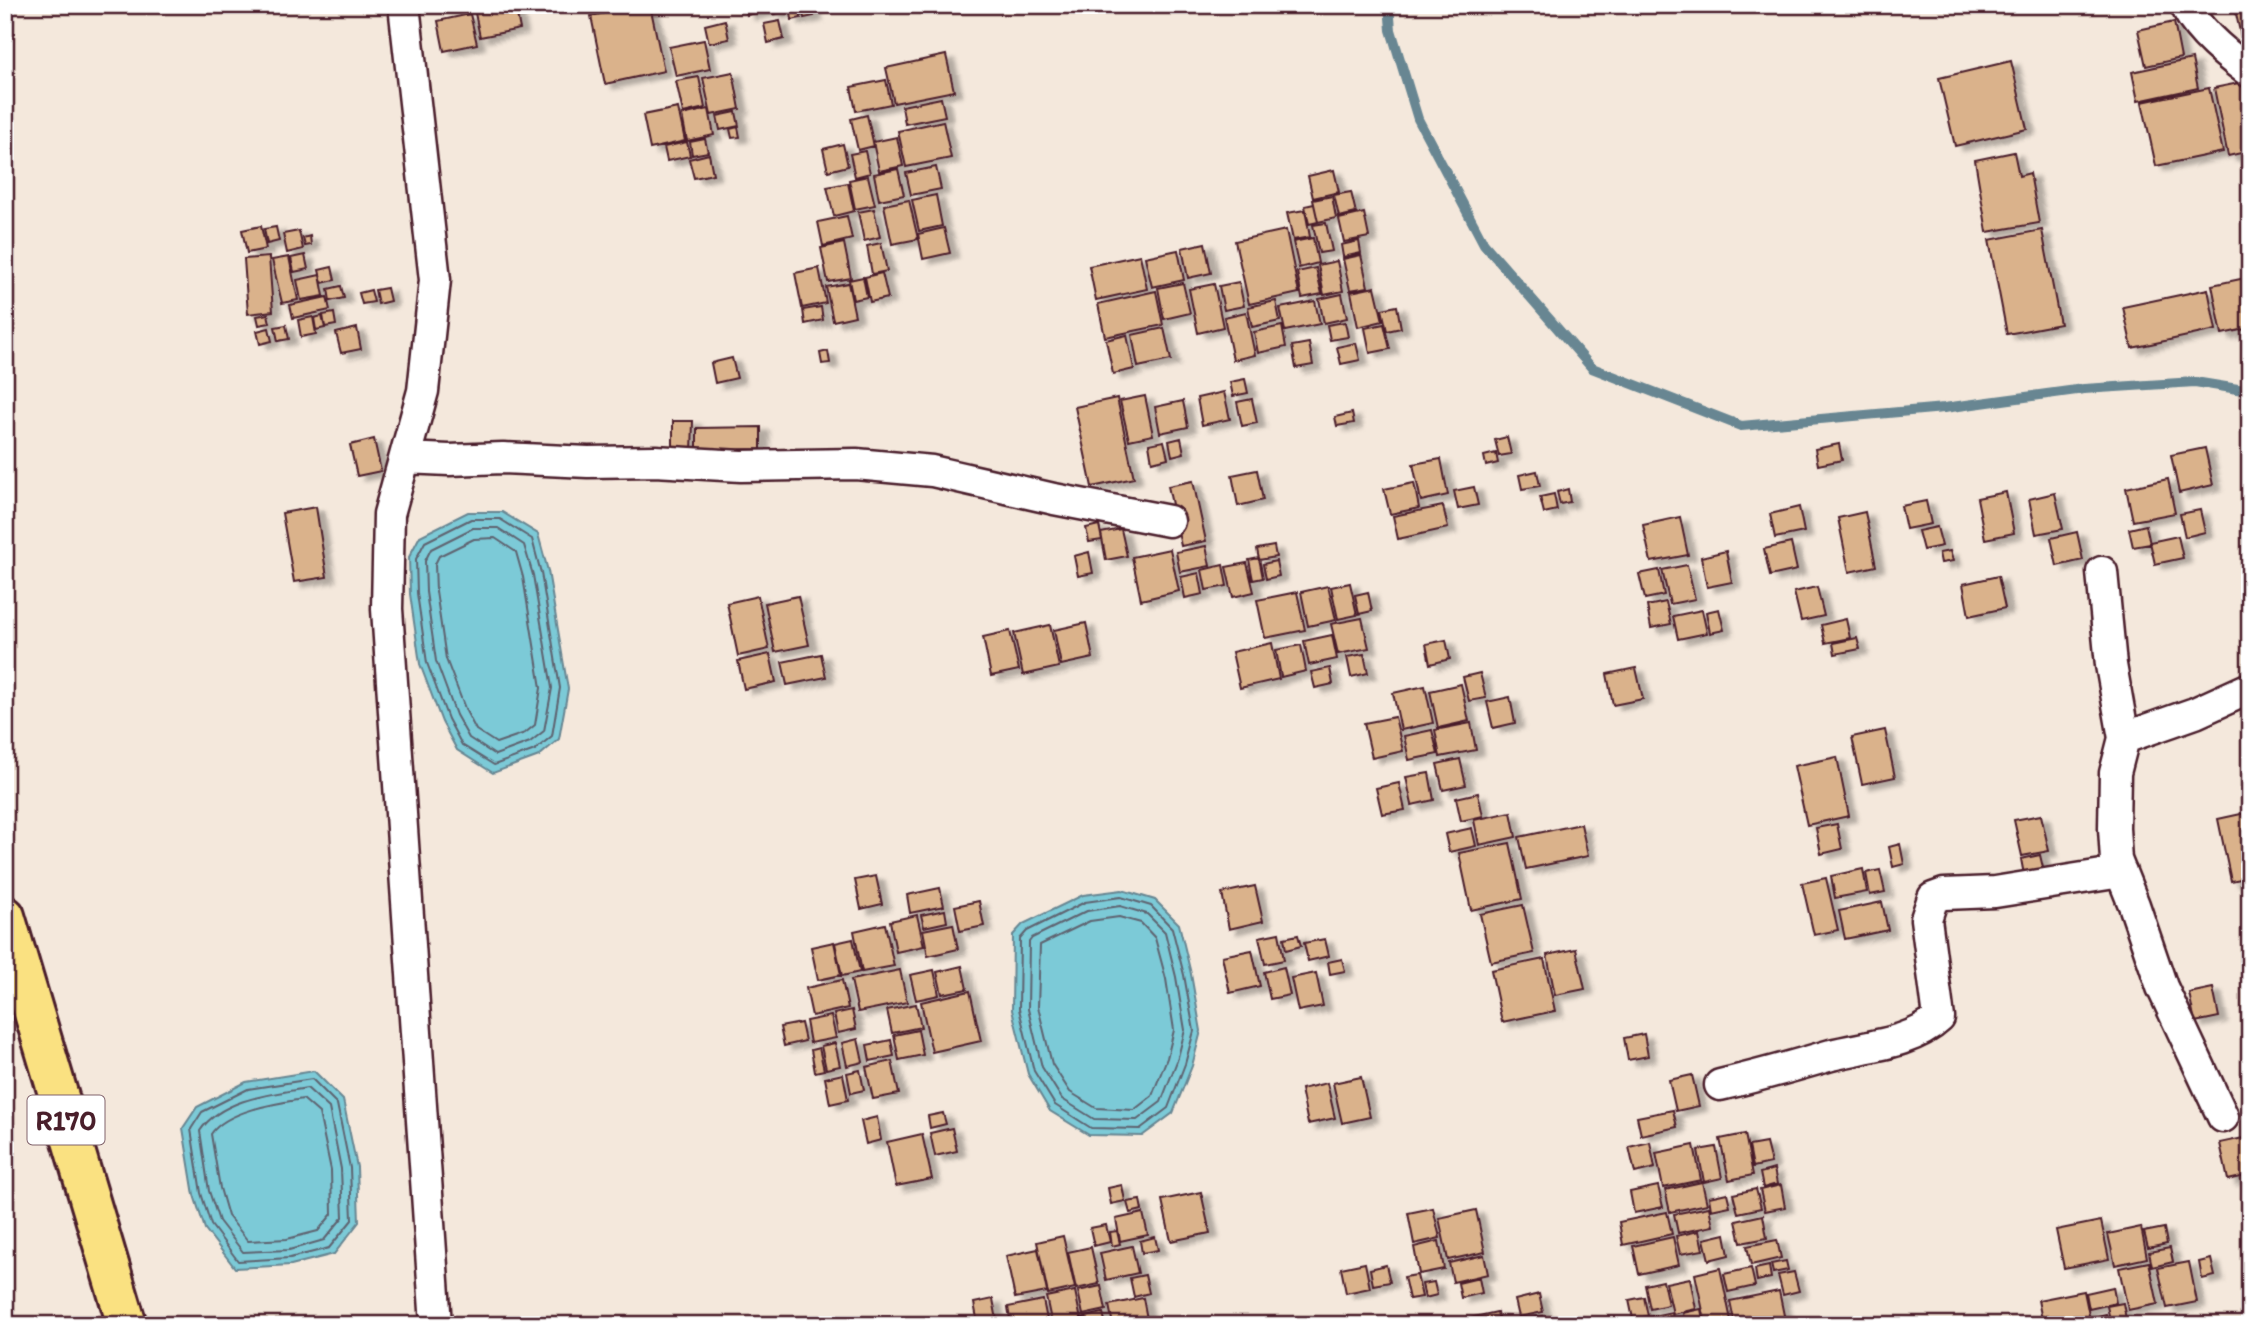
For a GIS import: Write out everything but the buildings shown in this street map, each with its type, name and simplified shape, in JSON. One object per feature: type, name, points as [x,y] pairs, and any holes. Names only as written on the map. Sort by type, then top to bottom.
[{"type":"main road","name":"R170","points":[[5,916],[127,1325]]},
{"type":"street","points":[[404,5],[435,281],[424,391],[389,514],[387,609],[436,1325]]},
{"type":"street","points":[[2186,5],[2190,16],[2227,55],[2250,72]]},
{"type":"street","points":[[405,458],[655,461],[741,466],[856,464],[932,471],[1054,499],[1169,521]]},
{"type":"street","points":[[2102,572],[2111,664],[2124,738],[2115,774],[2116,860],[2162,988],[2222,1117]]},
{"type":"street","points":[[2124,738],[2194,713],[2250,688]]},
{"type":"street","points":[[1720,1085],[1893,1042],[1930,1026],[1939,1018],[1926,919],[1933,898],[1944,894],[1995,892],[2121,872]]},
{"type":"water","points":[[468,512],[502,512],[538,534],[548,571],[568,689],[559,739],[539,756],[493,773],[457,750],[442,722],[420,664],[410,594],[409,557],[420,536]]},
{"type":"water","points":[[1122,890],[1155,900],[1179,924],[1201,1031],[1192,1066],[1173,1113],[1142,1136],[1089,1135],[1050,1111],[1028,1074],[1012,1010],[1013,935],[1023,924],[1083,895]]},
{"type":"water","points":[[314,1071],[343,1100],[357,1167],[359,1222],[334,1254],[291,1265],[235,1268],[205,1229],[194,1195],[183,1128],[197,1107],[246,1082]]},
{"type":"waterway","points":[[1389,5],[1391,30],[1418,119],[1484,244],[1592,368],[1741,426],[1944,408],[2084,389],[2195,382],[2250,391]]}]
